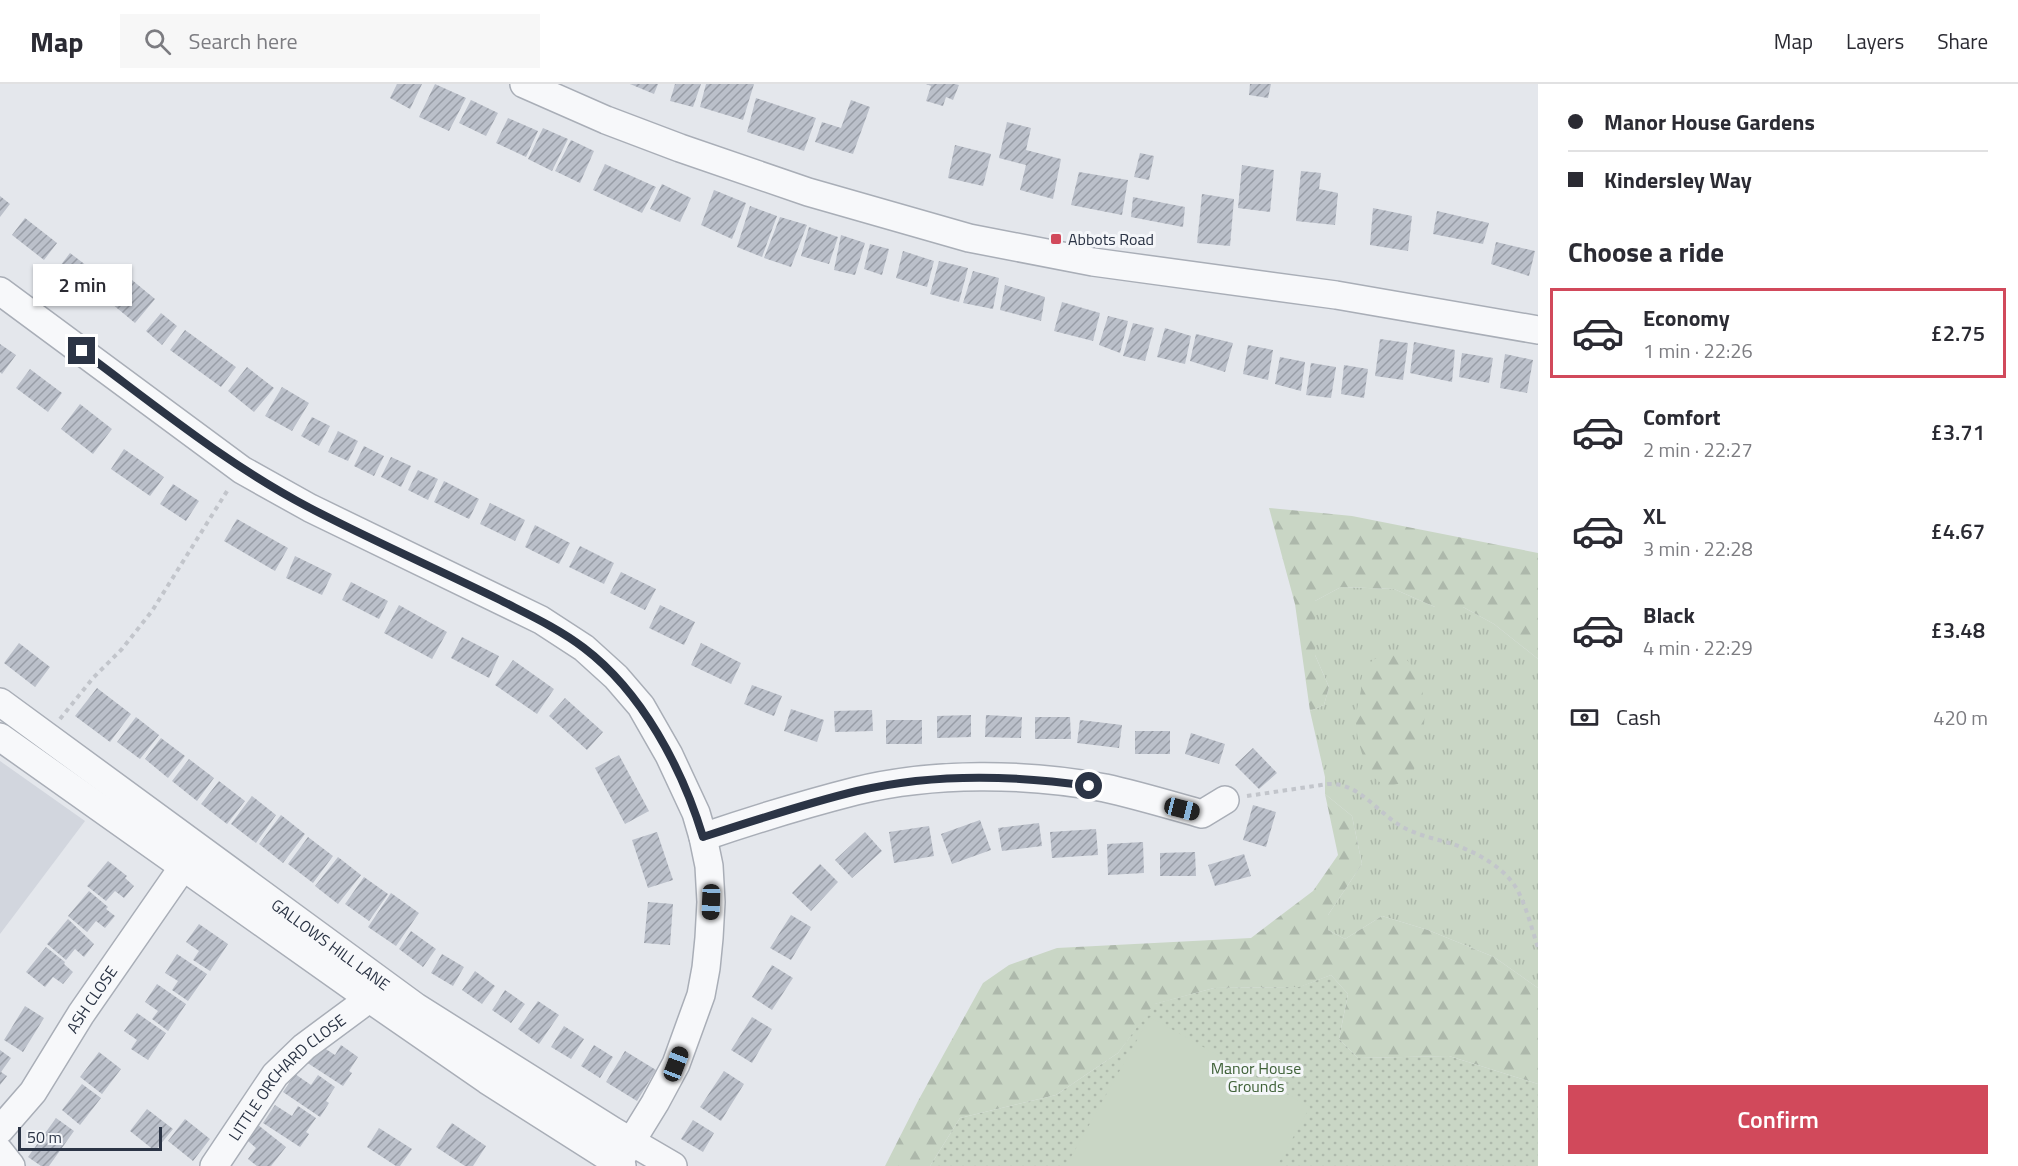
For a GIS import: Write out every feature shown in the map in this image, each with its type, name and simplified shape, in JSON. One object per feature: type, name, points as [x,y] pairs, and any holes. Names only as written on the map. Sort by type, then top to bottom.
[{"type":"street","points":[[524,84],[606,120],[680,148],[808,192],[969,238],[1093,262],[1336,295],[1538,330]]},
{"type":"street","points":[[0,291],[242,470],[310,508],[541,620],[584,648],[616,677],[641,706],[669,755],[696,813],[709,866],[711,902],[706,968],[701,995],[676,1064],[624,1157]]},
{"type":"street","name":"GALLOWS HILL LANE","points":[[0,702],[624,1157]]},
{"type":"street","points":[[8,742],[39,730]]},
{"type":"street","name":"GALLOWS HILL LANE","points":[[8,742],[487,1080],[624,1157],[673,1166]]},
{"type":"street","points":[[703,837],[857,791],[943,779],[1032,779],[1105,788],[1202,814],[1225,800]]},
{"type":"street","name":"ASH CLOSE","points":[[0,1130],[33,1092],[81,1014],[183,867]]},
{"type":"street","name":"LITTLE ORCHARD CLOSE","points":[[214,1166],[275,1075],[304,1047],[362,1004],[367,997]]},
{"type":"street","points":[[0,1152],[11,1166]]},
{"type":"path","points":[[39,730],[122,649],[152,611],[242,470]]},
{"type":"path","points":[[1225,800],[1328,783],[1340,783],[1350,787],[1402,827],[1470,850],[1497,868],[1518,890],[1538,948]]},
{"type":"shaded area","points":[[0,761],[85,821],[0,934]]},
{"type":"green space","points":[[1269,508],[1352,516],[1538,553],[1538,659],[1494,624],[1463,607],[1435,607],[1394,589],[1341,587],[1315,601],[1315,655],[1329,687],[1324,705],[1310,711],[1295,604]]},
{"type":"green space","points":[[1341,587],[1394,589],[1435,607],[1463,607],[1494,624],[1538,659],[1538,988],[1494,957],[1428,930],[1382,916],[1345,939],[1328,930],[1328,915],[1362,864],[1352,816],[1325,794],[1325,777],[1310,711],[1324,705],[1329,687],[1315,655],[1315,601]]},
{"type":"green space","points":[[1398,652],[1414,668],[1420,681],[1424,703],[1424,727],[1420,753],[1413,772],[1405,781],[1389,785],[1378,781],[1369,769],[1359,742],[1356,717],[1363,673],[1367,666],[1378,657]]},
{"type":"green space","points":[[1325,794],[1352,816],[1362,864],[1328,915],[1328,930],[1345,939],[1382,916],[1428,930],[1494,957],[1538,988],[1538,1084],[1449,1056],[1358,1058],[1339,1039],[1348,994],[1331,975],[1300,987],[1214,988],[1155,1004],[1118,1053],[1056,1095],[960,1118],[930,1166],[885,1166],[983,983],[1009,965],[1057,948],[1251,938],[1313,891],[1338,855]]},
{"type":"green space","name":"Manor House Grounds","points":[[1331,975],[1348,994],[1339,1039],[1358,1058],[1449,1056],[1538,1084],[1538,1166],[930,1166],[960,1118],[1056,1095],[1118,1053],[1154,1004],[1214,988],[1299,987]]},
{"type":"green space","points":[[1150,1017],[1310,1107],[1277,1166],[1066,1166]]},
{"type":"building","points":[[397,84],[422,84],[410,109],[390,98]]},
{"type":"building","points":[[435,84],[466,98],[449,131],[419,117]]},
{"type":"building","points":[[630,84],[658,84],[654,94]]},
{"type":"building","points":[[675,84],[701,84],[693,107],[670,101]]},
{"type":"building","points":[[706,84],[754,84],[743,120],[700,107]]},
{"type":"building","points":[[926,84],[959,85],[953,100],[946,97],[943,106],[926,101],[931,86]]},
{"type":"building","points":[[1250,84],[1271,84],[1268,98],[1249,95]]},
{"type":"building","points":[[756,98],[816,118],[804,151],[747,132]]},
{"type":"building","points":[[471,100],[498,113],[486,136],[459,123]]},
{"type":"building","points":[[851,100],[870,107],[853,154],[815,142],[822,122],[841,128]]},
{"type":"building","points":[[508,118],[538,131],[526,157],[496,143]]},
{"type":"building","points":[[1007,122],[1031,128],[1026,150],[1061,159],[1053,199],[1020,190],[1026,165],[999,158]]},
{"type":"building","points":[[543,128],[568,139],[552,171],[528,159]]},
{"type":"building","points":[[571,140],[594,151],[580,183],[555,171]]},
{"type":"building","points":[[955,145],[991,154],[983,186],[948,178]]},
{"type":"building","points":[[1140,153],[1154,156],[1149,180],[1134,177]]},
{"type":"building","points":[[605,164],[656,187],[642,213],[593,190]]},
{"type":"building","points":[[1242,165],[1274,170],[1270,212],[1238,208]]},
{"type":"building","points":[[1301,171],[1321,173],[1319,189],[1338,193],[1335,225],[1296,221]]},
{"type":"building","points":[[1079,172],[1128,180],[1122,215],[1071,205]]},
{"type":"building","points":[[662,184],[691,198],[680,222],[650,209]]},
{"type":"building","points":[[714,190],[746,203],[732,239],[701,225]]},
{"type":"building","points":[[1202,194],[1234,199],[1230,246],[1197,243]]},
{"type":"building","points":[[0,196],[10,204],[0,217]]},
{"type":"building","points":[[1133,197],[1185,207],[1183,227],[1131,217]]},
{"type":"building","points":[[750,206],[777,216],[762,257],[737,247]]},
{"type":"building","points":[[1373,208],[1412,216],[1408,251],[1370,245]]},
{"type":"building","points":[[1437,211],[1489,223],[1483,244],[1433,234]]},
{"type":"building","points":[[780,217],[807,225],[791,267],[764,258]]},
{"type":"building","points":[[25,218],[57,243],[44,260],[12,235]]},
{"type":"building","points":[[809,227],[838,237],[829,264],[801,256]]},
{"type":"building","points":[[841,235],[865,243],[855,275],[834,270]]},
{"type":"building","points":[[1496,242],[1535,251],[1529,276],[1491,264]]},
{"type":"building","points":[[870,244],[889,249],[882,275],[864,269]]},
{"type":"building","points":[[903,251],[934,261],[927,287],[896,278]]},
{"type":"building","points":[[70,253],[112,285],[100,302],[57,270]]},
{"type":"building","points":[[939,261],[968,268],[959,302],[930,294]]},
{"type":"building","points":[[973,271],[999,278],[993,309],[963,303]]},
{"type":"building","points":[[132,280],[155,299],[135,323],[112,304]]},
{"type":"building","points":[[1005,285],[1045,297],[1041,321],[1000,310]]},
{"type":"building","points":[[1062,302],[1100,313],[1093,341],[1054,331]]},
{"type":"building","points":[[161,313],[177,326],[162,345],[146,331]]},
{"type":"building","points":[[1108,316],[1128,321],[1120,353],[1099,345]]},
{"type":"building","points":[[1133,323],[1154,328],[1145,361],[1123,356]]},
{"type":"building","points":[[1165,328],[1191,336],[1185,364],[1157,357]]},
{"type":"building","points":[[185,330],[236,367],[221,387],[170,350]]},
{"type":"building","points":[[1196,334],[1233,343],[1225,372],[1190,361]]},
{"type":"building","points":[[1380,339],[1408,343],[1403,380],[1375,376]]},
{"type":"building","points":[[1414,342],[1455,350],[1452,382],[1410,373]]},
{"type":"building","points":[[0,344],[16,355],[2,374],[0,372]]},
{"type":"building","points":[[1248,345],[1273,350],[1268,380],[1243,374]]},
{"type":"building","points":[[1462,353],[1493,358],[1489,383],[1459,377]]},
{"type":"building","points":[[1505,354],[1533,360],[1527,393],[1500,388]]},
{"type":"building","points":[[1280,357],[1305,362],[1301,391],[1275,384]]},
{"type":"building","points":[[1311,363],[1336,367],[1331,398],[1306,395]]},
{"type":"building","points":[[1344,365],[1368,369],[1364,398],[1341,394]]},
{"type":"building","points":[[247,367],[274,388],[254,412],[228,391]]},
{"type":"building","points":[[30,369],[62,393],[48,412],[16,388]]},
{"type":"building","points":[[282,387],[309,403],[292,431],[265,416]]},
{"type":"building","points":[[80,404],[112,429],[93,454],[61,429]]},
{"type":"building","points":[[312,417],[330,426],[319,446],[301,436]]},
{"type":"building","points":[[338,431],[358,441],[348,461],[328,452]]},
{"type":"building","points":[[364,446],[384,456],[374,476],[354,466]]},
{"type":"building","points":[[124,449],[164,477],[150,496],[111,469]]},
{"type":"building","points":[[391,457],[411,466],[401,487],[381,477]]},
{"type":"building","points":[[418,470],[438,479],[428,500],[408,490]]},
{"type":"building","points":[[444,481],[479,499],[469,519],[434,502]]},
{"type":"building","points":[[173,484],[199,501],[186,521],[160,504]]},
{"type":"building","points":[[490,503],[525,520],[515,541],[480,524]]},
{"type":"building","points":[[237,519],[288,548],[275,571],[224,541]]},
{"type":"building","points":[[535,525],[570,543],[559,564],[525,547]]},
{"type":"building","points":[[580,546],[614,563],[604,584],[569,567]]},
{"type":"building","points":[[295,556],[332,574],[322,595],[286,578]]},
{"type":"building","points":[[621,572],[656,589],[645,610],[610,593]]},
{"type":"building","points":[[351,582],[388,601],[379,619],[342,600]]},
{"type":"building","points":[[399,605],[447,632],[432,659],[384,633]]},
{"type":"building","points":[[660,605],[695,622],[684,645],[649,628]]},
{"type":"building","points":[[462,637],[499,656],[489,678],[451,658]]},
{"type":"building","points":[[19,643],[50,667],[35,687],[4,663]]},
{"type":"building","points":[[701,643],[741,663],[731,684],[691,665]]},
{"type":"building","points":[[513,660],[554,689],[537,714],[495,685]]},
{"type":"building","points":[[752,685],[782,696],[774,716],[744,704]]},
{"type":"building","points":[[97,688],[131,714],[110,742],[75,716]]},
{"type":"building","points":[[565,698],[603,732],[587,750],[549,716]]},
{"type":"building","points":[[791,709],[824,720],[817,742],[784,731]]},
{"type":"building","points":[[872,710],[873,731],[835,732],[834,711]]},
{"type":"building","points":[[971,715],[971,737],[937,738],[937,716]]},
{"type":"building","points":[[986,715],[1022,717],[1021,738],[985,737]]},
{"type":"building","points":[[136,717],[159,735],[140,759],[117,742]]},
{"type":"building","points":[[1035,717],[1070,717],[1071,739],[1035,739]]},
{"type":"building","points":[[886,720],[922,720],[922,744],[886,744]]},
{"type":"building","points":[[1080,720],[1122,725],[1119,748],[1077,743]]},
{"type":"building","points":[[1135,731],[1170,731],[1170,754],[1135,754]]},
{"type":"building","points":[[1191,733],[1225,744],[1219,764],[1185,754]]},
{"type":"building","points":[[161,738],[185,756],[168,778],[145,759]]},
{"type":"building","points":[[1253,748],[1277,773],[1259,789],[1235,765]]},
{"type":"building","points":[[619,755],[649,811],[625,824],[595,768]]},
{"type":"building","points":[[189,759],[214,778],[197,801],[172,781]]},
{"type":"building","points":[[219,781],[245,801],[227,824],[201,804]]},
{"type":"building","points":[[252,796],[276,815],[256,843],[231,824]]},
{"type":"building","points":[[1253,805],[1276,812],[1266,847],[1243,840]]},
{"type":"building","points":[[281,815],[305,834],[283,863],[259,844]]},
{"type":"building","points":[[980,820],[991,850],[952,864],[941,834]]},
{"type":"building","points":[[1039,823],[1042,846],[1002,851],[998,828]]},
{"type":"building","points":[[929,826],[934,856],[894,863],[889,832]]},
{"type":"building","points":[[1096,829],[1098,855],[1052,858],[1050,832]]},
{"type":"building","points":[[657,832],[673,880],[648,888],[632,840]]},
{"type":"building","points":[[865,832],[882,851],[852,878],[835,860]]},
{"type":"building","points":[[308,837],[333,856],[313,883],[288,864]]},
{"type":"building","points":[[1143,842],[1144,873],[1108,875],[1107,844]]},
{"type":"building","points":[[1195,852],[1196,876],[1160,876],[1160,853]]},
{"type":"building","points":[[1244,854],[1251,876],[1215,886],[1208,865]]},
{"type":"building","points":[[338,857],[361,875],[338,904],[315,886]]},
{"type":"building","points":[[108,861],[127,876],[125,878],[134,886],[124,898],[115,891],[106,901],[87,886]]},
{"type":"building","points":[[820,864],[838,882],[811,911],[792,893]]},
{"type":"building","points":[[364,877],[388,894],[369,921],[345,904]]},
{"type":"building","points":[[89,891],[115,916],[105,928],[96,921],[87,932],[68,916]]},
{"type":"building","points":[[391,893],[419,913],[396,946],[368,927]]},
{"type":"building","points":[[648,902],[673,904],[670,945],[644,943]]},
{"type":"building","points":[[791,915],[811,927],[791,960],[770,948]]},
{"type":"building","points":[[68,919],[94,944],[84,957],[75,949],[66,960],[47,944]]},
{"type":"building","points":[[199,924],[228,944],[210,971],[193,960],[199,951],[186,942]]},
{"type":"building","points":[[411,931],[436,949],[423,967],[399,949]]},
{"type":"building","points":[[46,947],[65,962],[64,964],[73,972],[63,984],[53,977],[45,987],[26,972]]},
{"type":"building","points":[[177,954],[207,974],[188,1001],[172,990],[178,981],[165,973]]},
{"type":"building","points":[[442,954],[464,967],[453,986],[431,973]]},
{"type":"building","points":[[772,965],[793,978],[772,1010],[752,997]]},
{"type":"building","points":[[475,971],[495,986],[482,1004],[462,990]]},
{"type":"building","points":[[157,984],[186,1004],[168,1031],[152,1019],[158,1011],[145,1002]]},
{"type":"building","points":[[505,990],[525,1004],[511,1023],[492,1010]]},
{"type":"building","points":[[538,1001],[559,1015],[539,1044],[518,1029]]},
{"type":"building","points":[[25,1006],[44,1018],[23,1052],[4,1040]]},
{"type":"building","points":[[137,1013],[166,1033],[148,1060],[131,1049],[137,1040],[124,1031]]},
{"type":"building","points":[[752,1017],[772,1029],[752,1063],[731,1050]]},
{"type":"building","points":[[564,1026],[584,1039],[571,1059],[551,1047]]},
{"type":"building","points":[[318,1044],[335,1055],[341,1045],[358,1057],[349,1071],[352,1073],[343,1086],[306,1062]]},
{"type":"building","points":[[594,1045],[613,1057],[600,1078],[581,1066]]},
{"type":"building","points":[[0,1050],[11,1058],[1,1072],[7,1076],[0,1085]]},
{"type":"building","points":[[625,1051],[656,1070],[637,1101],[606,1082]]},
{"type":"building","points":[[99,1052],[121,1069],[102,1094],[80,1077]]},
{"type":"building","points":[[724,1071],[744,1084],[721,1121],[700,1107]]},
{"type":"building","points":[[295,1074],[311,1085],[318,1075],[335,1087],[320,1117],[283,1092]]},
{"type":"building","points":[[82,1084],[101,1098],[80,1125],[62,1110]]},
{"type":"building","points":[[275,1105],[292,1116],[298,1106],[316,1118],[306,1132],[309,1134],[300,1147],[263,1123]]},
{"type":"building","points":[[147,1109],[173,1129],[155,1151],[130,1131]]},
{"type":"building","points":[[56,1118],[74,1131],[49,1166],[41,1166],[28,1157]]},
{"type":"building","points":[[185,1119],[210,1139],[193,1161],[168,1141]]},
{"type":"building","points":[[693,1120],[714,1133],[703,1152],[681,1139]]},
{"type":"building","points":[[253,1121],[286,1147],[271,1166],[257,1166],[248,1159],[256,1148],[241,1135]]},
{"type":"building","points":[[452,1123],[486,1146],[473,1166],[465,1166],[436,1147]]},
{"type":"building","points":[[379,1128],[412,1149],[400,1166],[396,1166],[367,1147]]},
{"type":"place","name":"Abbots Road","points":[[1056,239]]},
{"type":"route","points":[[82,351],[242,470],[310,508],[541,620],[584,648],[616,677],[641,706],[669,755],[696,813],[703,837],[857,791],[902,783],[984,778],[1032,779],[1089,786]]}]
